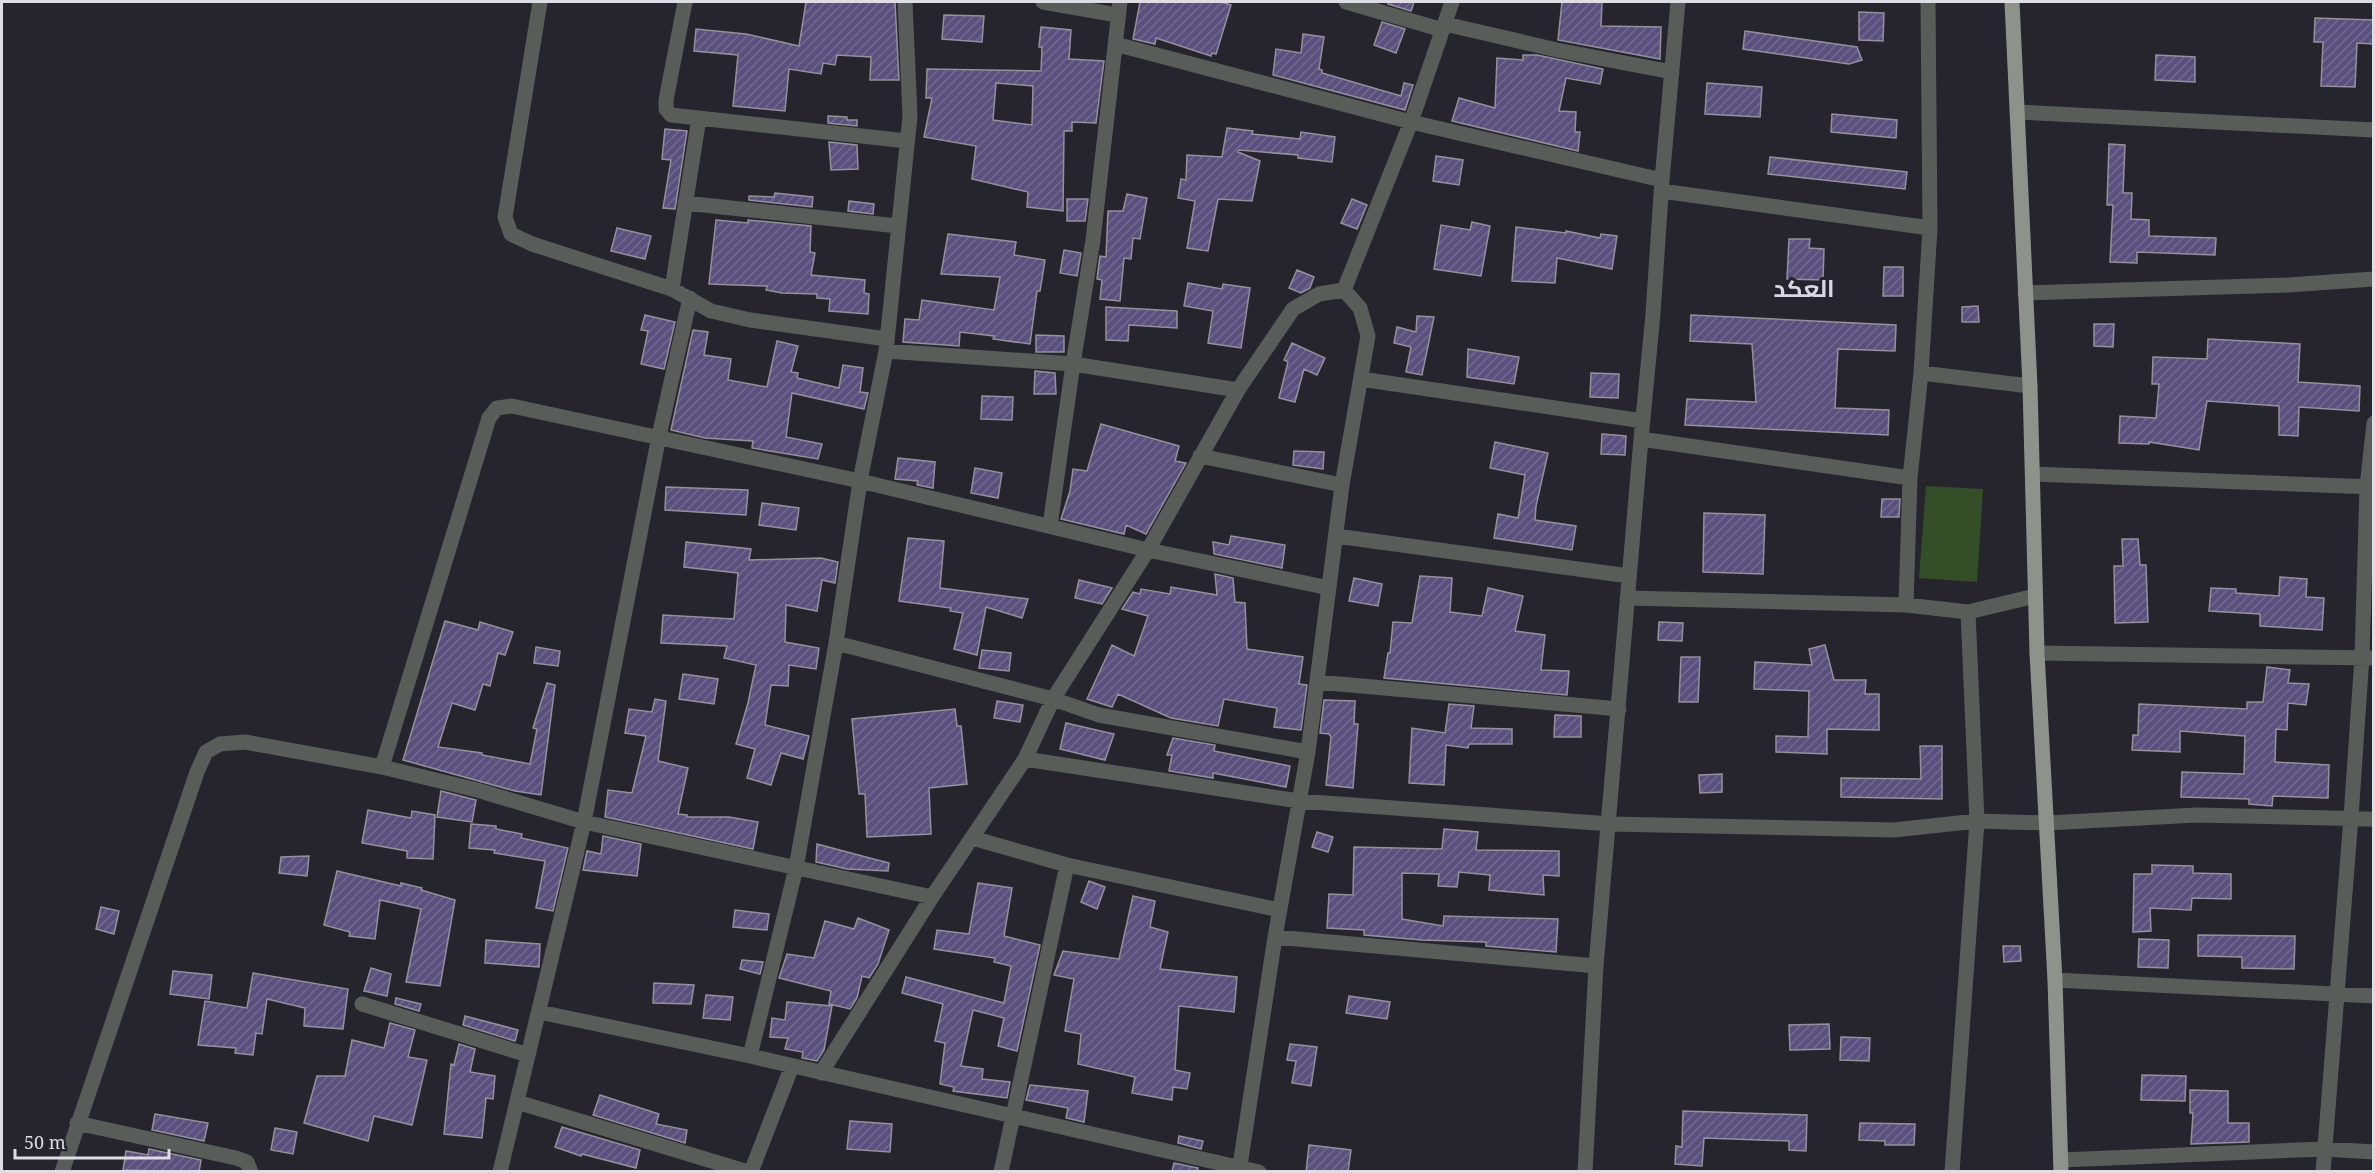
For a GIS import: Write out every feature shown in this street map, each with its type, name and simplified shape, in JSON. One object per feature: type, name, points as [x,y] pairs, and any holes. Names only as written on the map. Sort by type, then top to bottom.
[{"type":"main road","points":[[2012,2],[2030,386],[2037,653],[2055,980],[2061,1166]]},
{"type":"street","points":[[540,2],[506,217],[511,234],[532,244],[672,290],[711,311],[750,320],[886,345],[1073,364],[1238,390]]},
{"type":"street","points":[[685,2],[666,100],[666,109],[671,115],[907,141]]},
{"type":"street","points":[[750,1056],[796,868],[836,643],[860,481],[886,345],[910,116],[905,2]]},
{"type":"street","points":[[1043,2],[1119,8],[1094,240],[1073,364],[1050,526]]},
{"type":"street","points":[[1346,2],[1444,27],[1672,72]]},
{"type":"street","points":[[1344,290],[1411,122],[1452,2]]},
{"type":"street","points":[[1585,1172],[1596,966],[1610,824],[1627,598],[1653,314],[1661,185],[1678,2]]},
{"type":"street","points":[[1906,605],[1910,478],[1921,373],[1930,228],[1928,2]]},
{"type":"street","points":[[1114,44],[1661,185],[1930,228]]},
{"type":"street","points":[[2018,112],[2373,130]]},
{"type":"street","points":[[672,290],[699,118]]},
{"type":"street","points":[[685,203],[898,226]]},
{"type":"street","points":[[2025,293],[2288,285],[2373,279]]},
{"type":"street","points":[[1239,1170],[1275,937],[1308,752],[1342,485],[1368,336],[1360,308],[1344,290]]},
{"type":"street","points":[[821,1073],[932,897],[1025,759],[1053,699],[1148,549],[1238,390],[1293,309],[1319,294],[1344,290]]},
{"type":"street","points":[[500,1172],[584,822],[659,436],[690,298]]},
{"type":"street","points":[[1921,373],[2030,386]]},
{"type":"street","points":[[1361,379],[1642,421]]},
{"type":"street","points":[[382,767],[489,418],[497,408],[512,406],[659,436],[1148,549],[1329,588]]},
{"type":"street","points":[[2323,1172],[2351,817],[2368,658],[2373,423]]},
{"type":"street","points":[[1641,439],[1910,478]]},
{"type":"street","points":[[1200,456],[1342,485]]},
{"type":"street","points":[[2033,474],[2370,487]]},
{"type":"street","points":[[1336,536],[1629,576]]},
{"type":"street","points":[[1627,598],[1906,605],[1968,612],[2035,596]]},
{"type":"street","points":[[1952,1172],[1977,821],[1968,612]]},
{"type":"street","points":[[836,643],[1053,699],[1099,716],[1308,752]]},
{"type":"street","points":[[2037,653],[2368,658]]},
{"type":"street","points":[[1317,682],[1619,709]]},
{"type":"street","points":[[62,1172],[76,1123],[206,752],[220,744],[245,742],[382,767],[477,790],[584,822],[932,897]]},
{"type":"street","points":[[1025,759],[1299,801],[1610,824],[1894,830],[1977,821],[2047,823],[2197,815],[2373,819]]},
{"type":"street","points":[[972,838],[1067,865],[1280,910]]},
{"type":"street","points":[[1000,1172],[1067,865]]},
{"type":"street","points":[[1275,937],[1596,966]]},
{"type":"street","points":[[2055,980],[2373,996]]},
{"type":"street","points":[[362,1004],[528,1054]]},
{"type":"street","points":[[539,1012],[750,1056],[1013,1115],[1239,1170],[1259,1172]]},
{"type":"street","points":[[517,1102],[750,1172],[792,1066]]},
{"type":"street","points":[[76,1123],[236,1158],[247,1162],[251,1172]]},
{"type":"street","points":[[2061,1166],[2324,1149],[2373,1152]]},
{"type":"green space","points":[[1926,486],[1983,489],[1977,582],[1919,578]]},
{"type":"building","points":[[806,2],[895,2],[899,80],[870,80],[871,57],[837,55],[835,65],[823,63],[821,74],[789,69],[785,111],[733,106],[738,55],[694,51],[696,29],[746,34],[799,46]]},
{"type":"building","points":[[1140,2],[1221,2],[1231,5],[1216,54],[1212,53],[1211,56],[1156,38],[1155,44],[1133,39]]},
{"type":"building","points":[[1389,2],[1414,2],[1411,11],[1388,4]]},
{"type":"building","points":[[1562,2],[1602,2],[1601,26],[1661,27],[1660,59],[1558,40]]},
{"type":"building","points":[[1859,12],[1884,13],[1883,41],[1859,40]]},
{"type":"building","points":[[944,15],[984,16],[982,42],[942,39]]},
{"type":"building","points":[[2315,18],[2373,20],[2373,44],[2357,43],[2355,87],[2321,86],[2323,42],[2314,42]]},
{"type":"building","points":[[1382,22],[1405,29],[1396,53],[1374,45]]},
{"type":"building","points":[[1041,27],[1071,30],[1069,59],[1104,61],[1096,123],[1072,122],[1072,131],[1064,131],[1063,211],[1027,207],[1028,192],[972,179],[976,146],[924,137],[932,98],[926,98],[927,69],[1041,71],[1042,47],[1039,47]],"holes":[[[996,83],[1033,86],[1032,125],[993,120]]]},
{"type":"building","points":[[1745,31],[1857,47],[1862,60],[1849,64],[1743,49]]},
{"type":"building","points":[[1303,34],[1324,37],[1319,69],[1322,73],[1401,96],[1404,83],[1413,85],[1405,110],[1273,75],[1276,49],[1301,53]]},
{"type":"building","points":[[1523,55],[1537,55],[1603,69],[1600,84],[1566,78],[1559,111],[1576,112],[1575,132],[1580,132],[1578,151],[1452,121],[1459,98],[1495,108],[1497,58],[1523,60]]},
{"type":"building","points":[[2156,55],[2195,57],[2195,82],[2155,80]]},
{"type":"building","points":[[1707,83],[1762,87],[1760,117],[1705,114]]},
{"type":"building","points":[[1832,114],[1897,120],[1896,138],[1831,132]]},
{"type":"building","points":[[828,116],[857,120],[857,126],[828,123]]},
{"type":"building","points":[[1227,128],[1253,131],[1252,134],[1300,139],[1301,132],[1335,137],[1332,162],[1298,158],[1298,155],[1239,150],[1238,152],[1260,161],[1252,201],[1218,199],[1208,251],[1187,248],[1195,201],[1178,198],[1181,179],[1186,180],[1187,155],[1222,157]]},
{"type":"building","points":[[665,129],[687,131],[675,209],[663,208],[671,160],[662,159]]},
{"type":"building","points":[[829,142],[857,145],[858,169],[831,170]]},
{"type":"building","points":[[2109,144],[2125,145],[2123,193],[2132,193],[2131,219],[2149,220],[2149,236],[2216,238],[2215,255],[2137,252],[2137,263],[2110,262],[2113,205],[2107,205]]},
{"type":"building","points":[[1436,156],[1463,160],[1459,185],[1433,181]]},
{"type":"building","points":[[1770,157],[1907,172],[1905,189],[1768,174]]},
{"type":"building","points":[[775,193],[813,197],[812,207],[749,200],[749,196],[774,197]]},
{"type":"building","points":[[1127,194],[1147,198],[1140,239],[1133,238],[1131,259],[1124,258],[1120,301],[1100,299],[1102,280],[1097,279],[1100,256],[1106,257],[1108,211],[1123,211]]},
{"type":"building","points":[[1067,199],[1088,199],[1085,221],[1067,221]]},
{"type":"building","points":[[1352,199],[1367,205],[1357,229],[1341,223]]},
{"type":"building","points":[[849,201],[874,204],[873,214],[848,211]]},
{"type":"building","points":[[716,220],[748,223],[748,220],[811,226],[810,252],[815,253],[811,275],[865,280],[864,293],[869,294],[868,314],[829,311],[830,299],[817,298],[817,294],[782,293],[766,290],[767,286],[709,284]]},
{"type":"building","points":[[1472,222],[1490,226],[1481,276],[1434,269],[1441,225],[1470,230]]},
{"type":"building","points":[[1516,227],[1566,233],[1566,231],[1600,238],[1601,234],[1617,236],[1612,269],[1557,258],[1555,283],[1512,281]]},
{"type":"building","points":[[617,228],[651,236],[645,259],[611,251]]},
{"type":"building","points":[[948,234],[1016,242],[1014,255],[1045,260],[1040,291],[1037,291],[1030,344],[993,339],[994,336],[960,332],[959,346],[903,342],[905,319],[919,320],[922,300],[994,310],[1000,277],[941,274]]},
{"type":"building","points":[[1789,239],[1810,239],[1809,248],[1824,249],[1823,280],[1787,279]]},
{"type":"building","points":[[1064,250],[1081,253],[1077,276],[1060,273]]},
{"type":"building","points":[[1884,267],[1903,267],[1903,296],[1883,296]]},
{"type":"building","points":[[1297,270],[1314,277],[1310,288],[1301,293],[1289,288]]},
{"type":"building","points":[[1188,283],[1222,289],[1223,284],[1250,288],[1241,348],[1208,343],[1213,311],[1184,306]]},
{"type":"building","points":[[1978,306],[1979,322],[1962,322],[1962,307]]},
{"type":"building","points":[[1106,307],[1177,311],[1177,328],[1129,325],[1128,341],[1106,340]]},
{"type":"building","points":[[645,315],[675,322],[664,369],[641,364],[648,331],[641,330]]},
{"type":"building","points":[[1691,315],[1896,325],[1895,351],[1838,349],[1835,408],[1889,410],[1888,435],[1685,425],[1687,399],[1756,402],[1752,344],[1690,341]]},
{"type":"building","points":[[1417,316],[1434,317],[1422,375],[1406,372],[1411,347],[1394,343],[1397,327],[1416,332]]},
{"type":"building","points":[[2094,324],[2114,324],[2113,347],[2094,346]]},
{"type":"building","points":[[693,330],[708,332],[704,355],[731,359],[728,380],[767,387],[777,341],[798,346],[791,372],[798,373],[797,378],[839,388],[843,365],[863,368],[860,392],[868,393],[864,409],[792,393],[786,437],[822,444],[818,459],[752,448],[753,441],[705,438],[671,430]]},
{"type":"building","points":[[1036,335],[1064,336],[1064,352],[1036,352]]},
{"type":"building","points":[[2208,339],[2300,344],[2298,382],[2360,386],[2359,411],[2299,407],[2298,436],[2279,435],[2279,406],[2207,401],[2199,450],[2149,442],[2149,444],[2119,443],[2120,416],[2156,418],[2159,384],[2152,384],[2153,357],[2207,359]]},
{"type":"building","points":[[1292,343],[1325,358],[1317,375],[1304,369],[1295,402],[1279,398],[1288,362],[1284,360]]},
{"type":"building","points":[[1468,349],[1519,357],[1514,384],[1467,377]]},
{"type":"building","points":[[1035,371],[1055,373],[1056,394],[1034,394]]},
{"type":"building","points":[[1591,373],[1619,374],[1618,398],[1590,397]]},
{"type":"building","points":[[982,396],[1013,397],[1012,420],[981,419]]},
{"type":"building","points":[[1101,424],[1179,446],[1175,461],[1186,463],[1146,534],[1126,525],[1124,534],[1061,519],[1070,491],[1073,469],[1087,471]]},
{"type":"building","points":[[1602,434],[1626,436],[1625,455],[1601,454]]},
{"type":"building","points":[[1495,442],[1548,453],[1535,520],[1576,526],[1572,550],[1494,538],[1498,514],[1518,518],[1525,475],[1490,468]]},
{"type":"building","points":[[1294,451],[1324,452],[1323,469],[1293,465]]},
{"type":"building","points":[[898,458],[935,462],[933,488],[917,485],[918,481],[895,479]]},
{"type":"building","points":[[975,468],[1002,473],[998,498],[971,493]]},
{"type":"building","points":[[666,487],[748,490],[746,515],[665,510]]},
{"type":"building","points":[[1882,499],[1900,499],[1899,517],[1881,517]]},
{"type":"building","points":[[762,503],[799,508],[796,530],[759,525]]},
{"type":"building","points":[[1704,513],[1765,515],[1763,574],[1703,572]]},
{"type":"building","points":[[1231,536],[1285,545],[1282,568],[1214,554],[1213,542],[1229,545]]},
{"type":"building","points":[[908,538],[944,541],[940,588],[1028,599],[1022,618],[986,607],[977,655],[954,649],[963,613],[950,611],[951,608],[899,601]]},
{"type":"building","points":[[2122,539],[2138,539],[2140,565],[2146,565],[2148,622],[2115,623],[2114,566],[2123,566]]},
{"type":"building","points":[[686,542],[751,549],[749,560],[821,558],[838,562],[835,583],[822,580],[817,611],[786,605],[785,642],[819,648],[816,669],[789,665],[788,686],[771,685],[765,725],[809,736],[803,759],[781,753],[771,785],[747,778],[755,749],[736,744],[756,665],[724,658],[727,646],[661,643],[663,615],[734,619],[738,573],[684,567]]},
{"type":"building","points":[[1215,574],[1233,578],[1235,602],[1245,603],[1247,649],[1303,657],[1299,684],[1307,685],[1301,730],[1274,727],[1277,708],[1224,699],[1218,726],[1171,718],[1118,694],[1112,707],[1087,699],[1112,645],[1134,656],[1148,616],[1122,609],[1133,592],[1140,594],[1141,589],[1170,594],[1171,587],[1217,595]]},
{"type":"building","points":[[1420,576],[1452,578],[1450,612],[1482,616],[1488,588],[1523,596],[1515,631],[1545,635],[1541,670],[1569,671],[1567,695],[1384,678],[1388,653],[1390,653],[1393,622],[1412,623]]},
{"type":"building","points":[[2280,577],[2307,579],[2306,597],[2324,598],[2322,630],[2260,626],[2260,614],[2209,611],[2211,588],[2236,589],[2236,593],[2279,596]]},
{"type":"building","points":[[1354,578],[1382,584],[1378,606],[1349,601]]},
{"type":"building","points":[[1079,580],[1112,588],[1102,604],[1075,598]]},
{"type":"building","points":[[445,621],[478,630],[480,622],[513,632],[505,655],[498,653],[490,686],[483,684],[475,710],[452,703],[438,747],[482,753],[482,755],[530,764],[537,729],[533,728],[547,683],[555,685],[541,795],[515,791],[403,760]]},
{"type":"building","points":[[1659,622],[1683,623],[1682,641],[1658,640]]},
{"type":"building","points":[[1825,645],[1834,680],[1866,680],[1865,694],[1879,694],[1879,730],[1827,729],[1827,754],[1776,752],[1776,736],[1808,737],[1809,691],[1754,689],[1755,662],[1812,665],[1809,649]]},
{"type":"building","points":[[536,647],[560,651],[558,666],[534,663]]},
{"type":"building","points":[[982,650],[1011,653],[1009,671],[979,668]]},
{"type":"building","points":[[1681,657],[1700,657],[1698,702],[1679,702]]},
{"type":"building","points":[[2267,667],[2290,670],[2288,683],[2309,684],[2306,705],[2288,703],[2287,730],[2276,729],[2275,762],[2329,765],[2328,798],[2273,796],[2272,806],[2249,804],[2249,799],[2181,797],[2182,772],[2244,774],[2245,736],[2180,731],[2180,752],[2132,750],[2133,735],[2138,735],[2139,704],[2247,709],[2247,702],[2263,702]]},
{"type":"building","points":[[683,674],[718,679],[714,704],[679,699]]},
{"type":"building","points":[[655,699],[666,701],[658,761],[688,768],[678,814],[687,815],[687,817],[729,817],[758,822],[753,849],[605,817],[608,790],[632,793],[646,736],[625,733],[629,709],[652,712]]},
{"type":"building","points":[[1324,700],[1355,701],[1354,724],[1358,724],[1353,788],[1326,785],[1331,737],[1329,734],[1320,733]]},
{"type":"building","points":[[997,701],[1023,705],[1020,722],[994,718]]},
{"type":"building","points":[[1449,704],[1474,706],[1471,728],[1512,729],[1512,744],[1469,744],[1468,748],[1446,745],[1444,785],[1409,783],[1412,728],[1445,733]]},
{"type":"building","points":[[955,709],[957,726],[961,726],[967,784],[929,788],[931,834],[867,837],[865,794],[859,794],[852,719]]},
{"type":"building","points":[[1555,715],[1581,716],[1581,737],[1554,737]]},
{"type":"building","points":[[1066,723],[1114,734],[1105,760],[1060,749]]},
{"type":"building","points":[[1173,738],[1215,745],[1214,751],[1290,766],[1286,787],[1213,773],[1213,778],[1169,771],[1172,755],[1167,755]]},
{"type":"building","points":[[1920,746],[1942,746],[1942,799],[1841,797],[1841,778],[1921,779]]},
{"type":"building","points":[[1722,774],[1722,792],[1700,793],[1699,775]]},
{"type":"building","points":[[441,791],[476,800],[472,822],[437,817]]},
{"type":"building","points":[[368,810],[411,818],[412,811],[435,815],[433,859],[407,858],[407,851],[362,843]]},
{"type":"building","points":[[471,824],[496,826],[496,829],[522,834],[521,838],[568,848],[553,911],[536,908],[545,861],[494,853],[495,850],[469,848]]},
{"type":"building","points":[[1444,829],[1478,832],[1476,850],[1559,851],[1559,876],[1543,875],[1544,895],[1489,890],[1490,875],[1459,872],[1457,887],[1438,886],[1439,874],[1402,873],[1402,919],[1443,926],[1444,916],[1558,919],[1556,952],[1486,946],[1486,942],[1364,935],[1364,930],[1327,928],[1329,894],[1353,895],[1354,847],[1442,849]]},
{"type":"building","points":[[1317,832],[1333,837],[1328,852],[1312,847]]},
{"type":"building","points":[[603,836],[641,844],[637,876],[583,870],[587,851],[601,854]]},
{"type":"building","points":[[817,844],[889,863],[888,871],[847,869],[816,862]]},
{"type":"building","points":[[309,856],[307,876],[279,873],[281,857]]},
{"type":"building","points":[[2152,865],[2193,866],[2193,873],[2231,874],[2231,899],[2192,898],[2191,910],[2150,908],[2151,931],[2133,932],[2134,874],[2152,874]]},
{"type":"building","points":[[337,871],[401,886],[401,883],[422,888],[421,890],[455,900],[440,986],[406,982],[421,909],[380,900],[375,939],[349,936],[350,932],[324,925]]},
{"type":"building","points":[[1089,881],[1105,887],[1097,909],[1081,902]]},
{"type":"building","points":[[978,883],[1012,888],[1004,936],[1040,945],[1017,1051],[998,1046],[1004,1018],[973,1010],[961,1066],[983,1069],[982,1079],[1010,1082],[1007,1098],[953,1091],[954,1087],[940,1084],[945,1043],[935,1041],[943,1004],[902,993],[906,977],[1004,1003],[1011,966],[994,962],[995,958],[934,949],[937,930],[969,934]]},
{"type":"building","points":[[1133,896],[1155,901],[1150,927],[1168,932],[1160,969],[1237,977],[1234,1012],[1179,1006],[1175,1070],[1190,1073],[1187,1089],[1173,1087],[1172,1100],[1132,1093],[1135,1077],[1078,1064],[1081,1034],[1065,1031],[1074,979],[1054,975],[1063,951],[1119,959]]},
{"type":"building","points":[[101,907],[119,911],[114,934],[96,929]]},
{"type":"building","points":[[735,910],[769,914],[767,930],[733,927]]},
{"type":"building","points":[[858,918],[889,930],[878,964],[869,978],[862,976],[857,998],[850,1009],[829,1004],[831,991],[779,978],[787,954],[814,958],[825,921],[854,929]]},
{"type":"building","points":[[2198,935],[2295,936],[2294,969],[2242,968],[2242,957],[2198,956]]},
{"type":"building","points":[[2139,939],[2169,940],[2168,968],[2138,967]]},
{"type":"building","points":[[486,940],[540,944],[539,967],[485,963]]},
{"type":"building","points":[[2003,946],[2020,946],[2021,961],[2004,962]]},
{"type":"building","points":[[742,960],[763,962],[760,974],[740,969]]},
{"type":"building","points":[[371,968],[391,974],[387,996],[364,991]]},
{"type":"building","points":[[173,971],[212,975],[209,999],[170,994]]},
{"type":"building","points":[[253,973],[348,989],[343,1029],[304,1026],[305,1008],[267,999],[262,1034],[256,1033],[253,1055],[235,1053],[236,1048],[198,1045],[205,1001],[247,1008]]},
{"type":"building","points":[[654,983],[694,985],[691,1004],[653,1003]]},
{"type":"building","points":[[706,995],[733,997],[730,1020],[703,1018]]},
{"type":"building","points":[[1349,996],[1390,1002],[1387,1019],[1346,1013]]},
{"type":"building","points":[[396,998],[421,1004],[419,1011],[395,1004]]},
{"type":"building","points":[[787,1002],[832,1006],[824,1050],[817,1061],[802,1058],[803,1052],[785,1049],[788,1038],[770,1037],[772,1018],[785,1020]]},
{"type":"building","points":[[465,1016],[518,1030],[515,1041],[463,1025]]},
{"type":"building","points":[[390,1023],[415,1030],[408,1057],[427,1060],[412,1125],[374,1116],[368,1141],[304,1123],[317,1076],[345,1076],[352,1040],[384,1048]]},
{"type":"building","points":[[1829,1024],[1830,1049],[1790,1050],[1789,1025]]},
{"type":"building","points":[[1841,1037],[1870,1038],[1869,1061],[1840,1060]]},
{"type":"building","points":[[459,1044],[475,1049],[470,1072],[495,1076],[493,1099],[486,1098],[482,1138],[444,1134],[451,1064],[454,1065]]},
{"type":"building","points":[[1290,1044],[1317,1047],[1311,1086],[1292,1083],[1296,1061],[1287,1060]]},
{"type":"building","points":[[2142,1075],[2186,1076],[2185,1101],[2141,1100]]},
{"type":"building","points":[[1030,1085],[1088,1091],[1084,1122],[1066,1118],[1068,1108],[1026,1100]]},
{"type":"building","points":[[2190,1090],[2228,1091],[2228,1123],[2249,1123],[2249,1142],[2191,1144],[2193,1113],[2190,1113]]},
{"type":"building","points":[[600,1095],[659,1114],[656,1124],[687,1130],[685,1143],[593,1115]]},
{"type":"building","points":[[1683,1111],[1807,1115],[1806,1151],[1789,1150],[1789,1141],[1704,1138],[1702,1166],[1675,1164],[1676,1146],[1682,1147]]},
{"type":"building","points":[[155,1114],[208,1123],[204,1141],[152,1130]]},
{"type":"building","points":[[850,1121],[892,1124],[890,1152],[847,1149]]},
{"type":"building","points":[[1860,1123],[1915,1124],[1914,1145],[1885,1145],[1885,1141],[1859,1140]]},
{"type":"building","points":[[562,1127],[640,1150],[636,1168],[582,1154],[581,1156],[555,1147]]},
{"type":"building","points":[[275,1128],[297,1132],[293,1154],[271,1150]]},
{"type":"building","points":[[1179,1136],[1203,1141],[1201,1149],[1178,1143]]},
{"type":"building","points":[[1309,1145],[1351,1150],[1348,1172],[1306,1172]]},
{"type":"building","points":[[149,1149],[201,1160],[199,1172],[123,1170],[126,1151],[148,1155]]},
{"type":"building","points":[[1174,1163],[1198,1168],[1197,1172],[1172,1172]]},
{"type":"district","name":"العكد","points":[[1804,289]]}]
